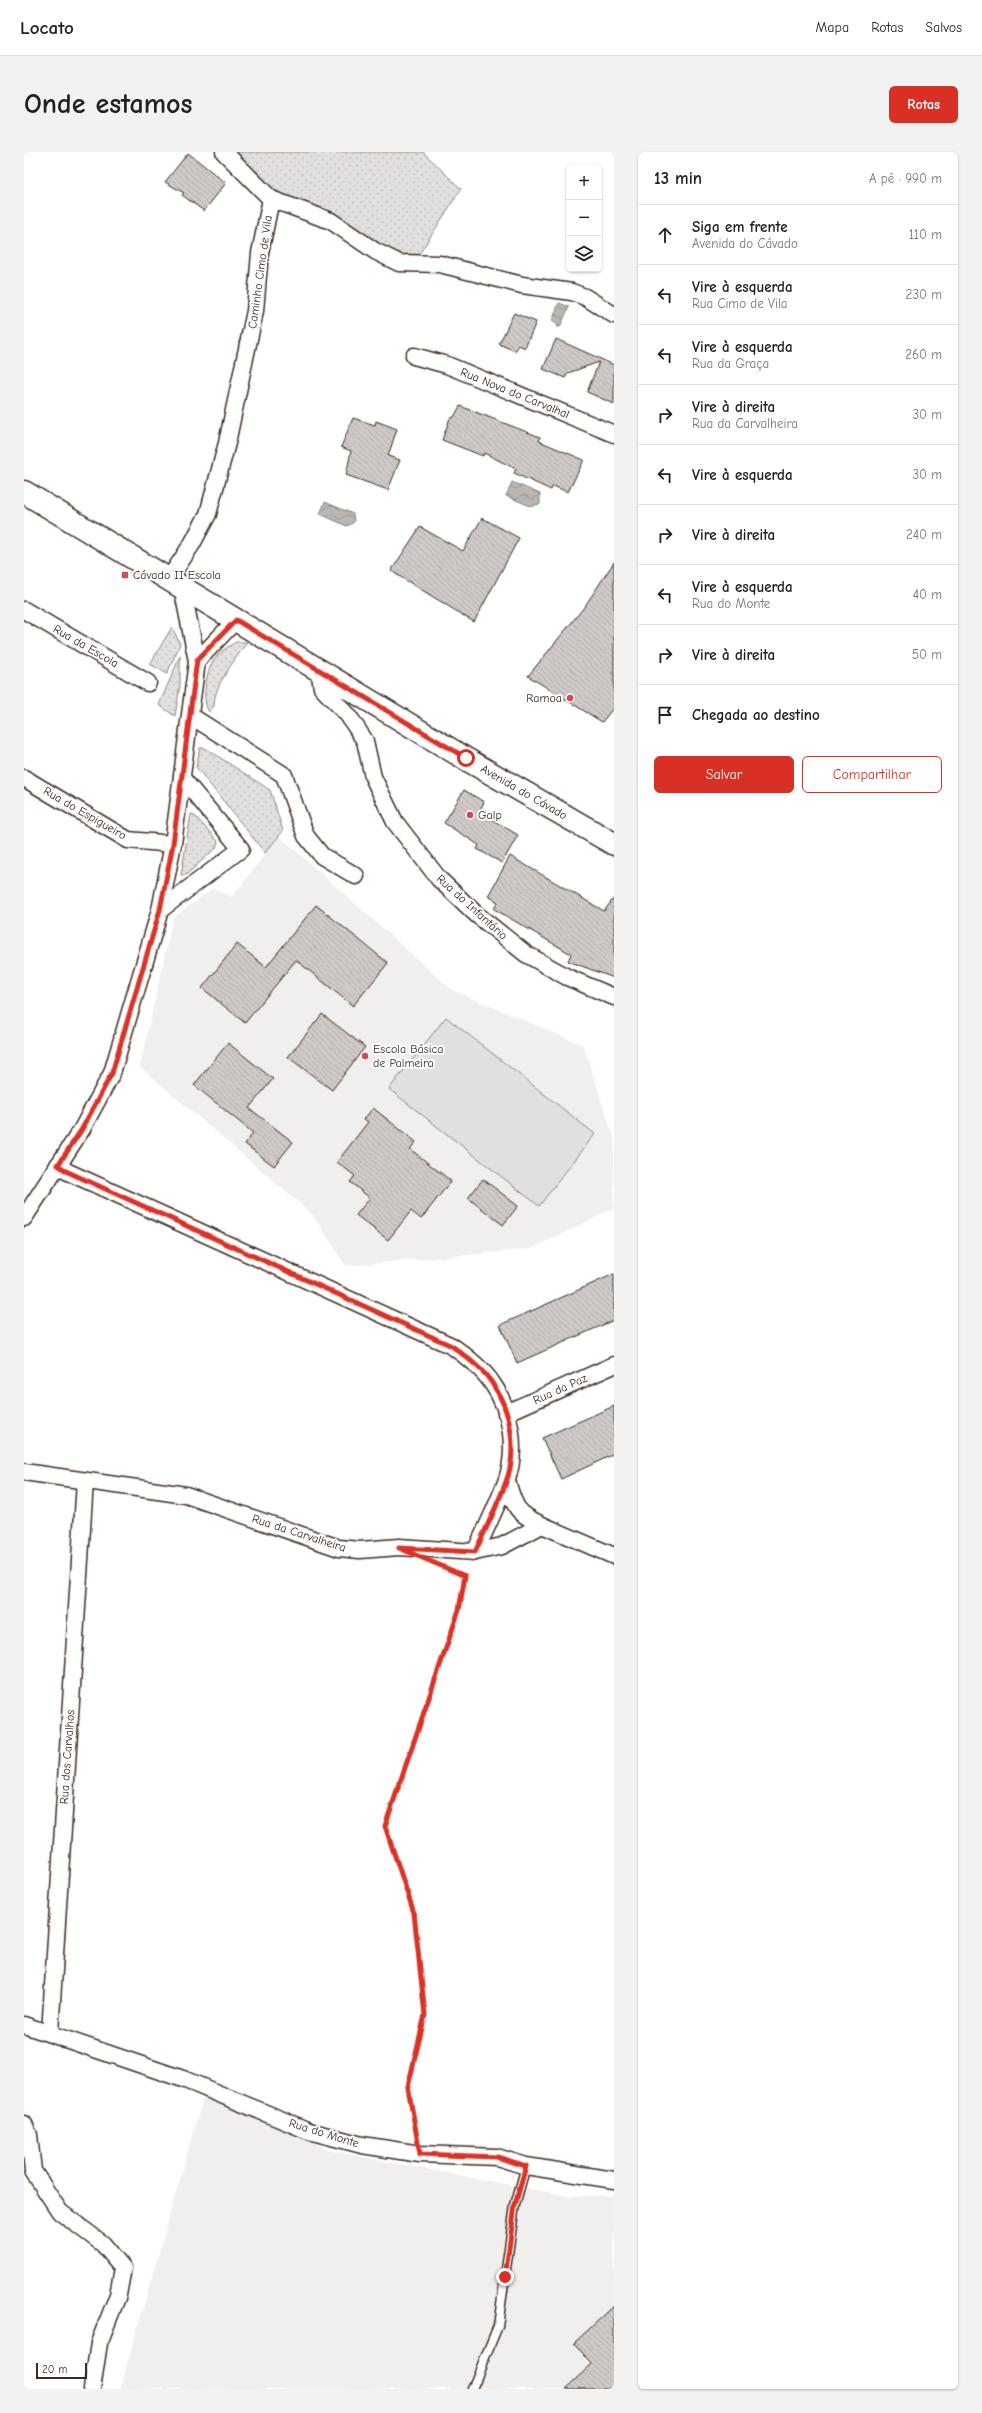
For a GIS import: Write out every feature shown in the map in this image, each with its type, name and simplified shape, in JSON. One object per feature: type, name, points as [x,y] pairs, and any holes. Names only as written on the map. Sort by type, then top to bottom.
[{"type":"main road","name":"Avenida do Cávado","points":[[24,492],[319,670],[614,844]]},
{"type":"street","points":[[224,152],[271,199]]},
{"type":"street","name":"Caminho Cimo de Vila","points":[[176,583],[208,514],[227,443],[255,311],[260,253],[271,199],[331,221],[375,251],[399,263],[440,264],[522,285],[572,292],[586,297],[614,316]]},
{"type":"street","name":"Rua Nova do Carvalhal","points":[[414,356],[447,365],[614,434]]},
{"type":"street","points":[[24,1218],[82,1129],[112,1073],[160,910],[173,844],[191,716],[197,660],[176,583]]},
{"type":"street","name":"Rua da Escola","points":[[24,610],[148,683]]},
{"type":"street","points":[[197,660],[236,620]]},
{"type":"street","name":"Rua do Infantário","points":[[319,670],[322,688],[348,715],[365,742],[373,777],[395,822],[439,879],[476,914],[526,954],[567,977],[614,997]]},
{"type":"street","points":[[191,716],[284,775],[306,836],[322,856],[356,876]]},
{"type":"street","name":"Rua do Espigueiro","points":[[24,778],[128,840],[173,844]]},
{"type":"street","points":[[160,910],[241,849],[182,778]]},
{"type":"street","points":[[58,1165],[68,1172],[452,1346],[471,1360],[491,1381],[506,1413],[512,1439],[512,1459],[507,1481],[475,1552]]},
{"type":"street","name":"Rua da Paz","points":[[506,1413],[614,1365]]},
{"type":"street","name":"Rua da Carvalheira","points":[[24,1472],[186,1496],[339,1548],[360,1550],[399,1548],[475,1552],[502,1546],[542,1525]]},
{"type":"street","name":"Rua dos Carvalhos","points":[[50,2033],[85,1481]]},
{"type":"street","points":[[507,1481],[514,1504],[523,1516],[614,1556]]},
{"type":"street","name":"Rua do Monte","points":[[24,2025],[183,2079],[309,2131],[362,2145],[420,2154],[497,2157],[526,2166],[614,2180]]},
{"type":"street","points":[[24,2124],[28,2135],[33,2171],[60,2212],[103,2244],[123,2268],[118,2295],[99,2343],[92,2389]]},
{"type":"lane","points":[[472,2389],[498,2326],[515,2205],[526,2166]]},
{"type":"path","points":[[420,2154],[408,2087],[425,2015],[415,1921],[385,1826],[459,1610],[465,1576],[443,1566]]},
{"type":"shaded area","points":[[239,152],[423,152],[461,189],[416,259],[407,261],[280,197],[237,155]]},
{"type":"shaded area","points":[[172,627],[180,644],[167,674],[150,664]]},
{"type":"shaded area","points":[[236,642],[247,642],[221,681],[217,689],[214,706],[209,712],[205,701],[205,686],[210,666],[223,650]]},
{"type":"shaded area","points":[[180,656],[180,685],[175,716],[159,705]]},
{"type":"shaded area","points":[[200,748],[205,748],[270,790],[283,831],[265,853],[196,767]]},
{"type":"shaded area","points":[[191,814],[196,817],[218,841],[216,848],[186,875],[181,875]]},
{"type":"shaded area","name":"Escola Básica de Palmeira","points":[[279,836],[452,990],[583,1045],[614,1138],[614,1208],[531,1249],[346,1266],[313,1215],[140,1067],[173,918],[213,888],[232,897]]},
{"type":"shaded area","points":[[446,1017],[595,1134],[539,1206],[389,1089]]},
{"type":"shaded area","points":[[204,2095],[331,2151],[569,2196],[614,2196],[614,2389],[120,2389]]},
{"type":"water","points":[[559,303],[569,307],[560,327],[558,327],[556,323],[552,321]]},
{"type":"water","points":[[512,482],[540,494],[540,504],[533,507],[506,496]]},
{"type":"water","points":[[325,502],[353,514],[354,522],[347,526],[320,514]]},
{"type":"building","points":[[188,153],[226,183],[204,211],[182,195],[184,193],[165,182]]},
{"type":"building","points":[[514,313],[536,322],[525,348],[519,345],[515,351],[499,344]]},
{"type":"building","points":[[556,339],[614,365],[614,404],[587,392],[599,362],[568,373],[565,378],[543,369]]},
{"type":"building","points":[[460,406],[540,437],[539,441],[584,460],[568,492],[553,486],[551,490],[514,473],[516,469],[484,453],[483,456],[442,440],[450,418],[454,417]]},
{"type":"building","points":[[353,418],[375,425],[376,421],[397,429],[388,456],[400,460],[388,490],[346,475],[351,451],[341,447]]},
{"type":"building","points":[[482,518],[519,538],[474,622],[391,571],[420,527],[463,551]]},
{"type":"building","points":[[614,562],[614,707],[602,722],[528,676],[585,606]]},
{"type":"building","points":[[464,790],[484,802],[479,812],[518,835],[502,863],[477,849],[479,845],[444,823]]},
{"type":"building","points":[[510,856],[604,911],[614,898],[614,978],[568,961],[571,954],[494,909],[498,902],[488,896]]},
{"type":"building","points":[[316,905],[388,963],[353,1006],[296,960],[245,1023],[202,988],[237,944],[266,967]]},
{"type":"building","points":[[322,1014],[365,1047],[332,1090],[288,1057]]},
{"type":"building","points":[[228,1043],[273,1079],[249,1108],[293,1142],[274,1166],[245,1144],[253,1133],[194,1085]]},
{"type":"building","points":[[373,1108],[416,1142],[410,1149],[451,1181],[421,1219],[411,1211],[388,1240],[356,1215],[370,1198],[350,1182],[355,1176],[337,1162],[368,1122],[364,1119]]},
{"type":"building","points":[[483,1179],[518,1206],[503,1225],[468,1198]]},
{"type":"building","points":[[614,1274],[614,1320],[517,1363],[500,1325]]},
{"type":"building","points":[[614,1406],[614,1454],[561,1479],[542,1438]]},
{"type":"building","points":[[614,2306],[614,2389],[565,2389],[592,2364],[574,2343]]},
{"type":"place","name":"Cávado II Escola","points":[[125,575]]},
{"type":"place","name":"Ramoa","points":[[570,698]]},
{"type":"place","name":"Galp","points":[[470,815]]},
{"type":"place","name":"Escola Básica de Palmeira","points":[[365,1056]]},
{"type":"route","points":[[466,758],[236,620],[197,660],[191,716],[173,844],[160,910],[112,1073],[82,1129],[58,1165],[68,1172],[452,1346],[471,1360],[491,1381],[506,1413],[512,1439],[512,1459],[507,1481],[475,1552],[399,1548],[465,1576],[459,1610],[385,1826],[414,1913],[425,2015],[416,2046],[408,2087],[420,2154],[497,2157],[526,2166],[515,2205],[505,2277]]}]
